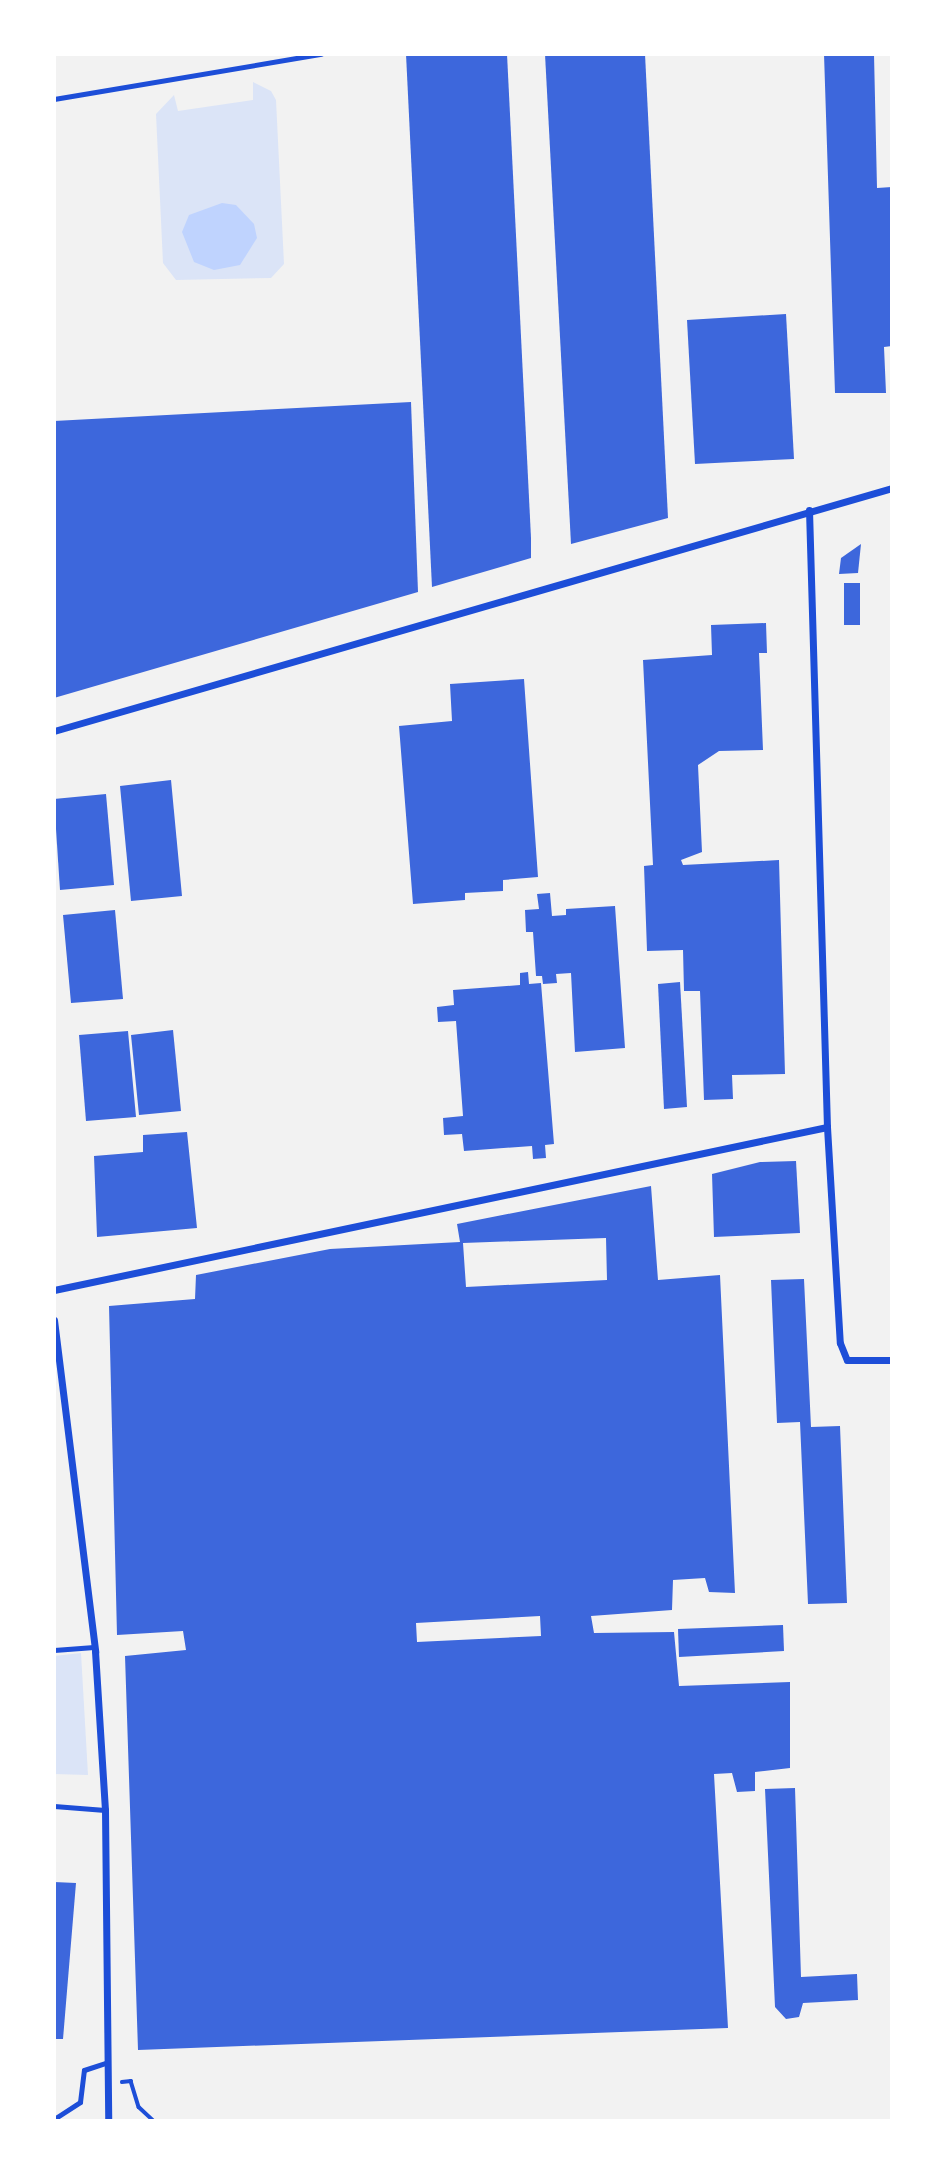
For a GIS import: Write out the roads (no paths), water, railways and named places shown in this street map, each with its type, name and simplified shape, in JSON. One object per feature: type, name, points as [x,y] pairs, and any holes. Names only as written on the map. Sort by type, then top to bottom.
[{"type":"street","points":[[54,731],[892,488]]},
{"type":"street","points":[[809,510],[827,1127],[840,1343],[847,1360],[892,1360]]},
{"type":"street","points":[[54,1290],[827,1127]]},
{"type":"street","points":[[54,1320],[94,1647],[105,1810],[105,2063],[108,2121]]},
{"type":"lane","points":[[54,99],[321,54]]},
{"type":"lane","points":[[54,1650],[94,1647]]},
{"type":"lane","points":[[54,1806],[105,1810]]},
{"type":"lane","points":[[54,2119],[80,2102],[84,2070],[105,2063]]},
{"type":"water","points":[[222,203],[236,205],[254,224],[257,238],[240,265],[214,270],[194,262],[182,232],[189,215]]}]
